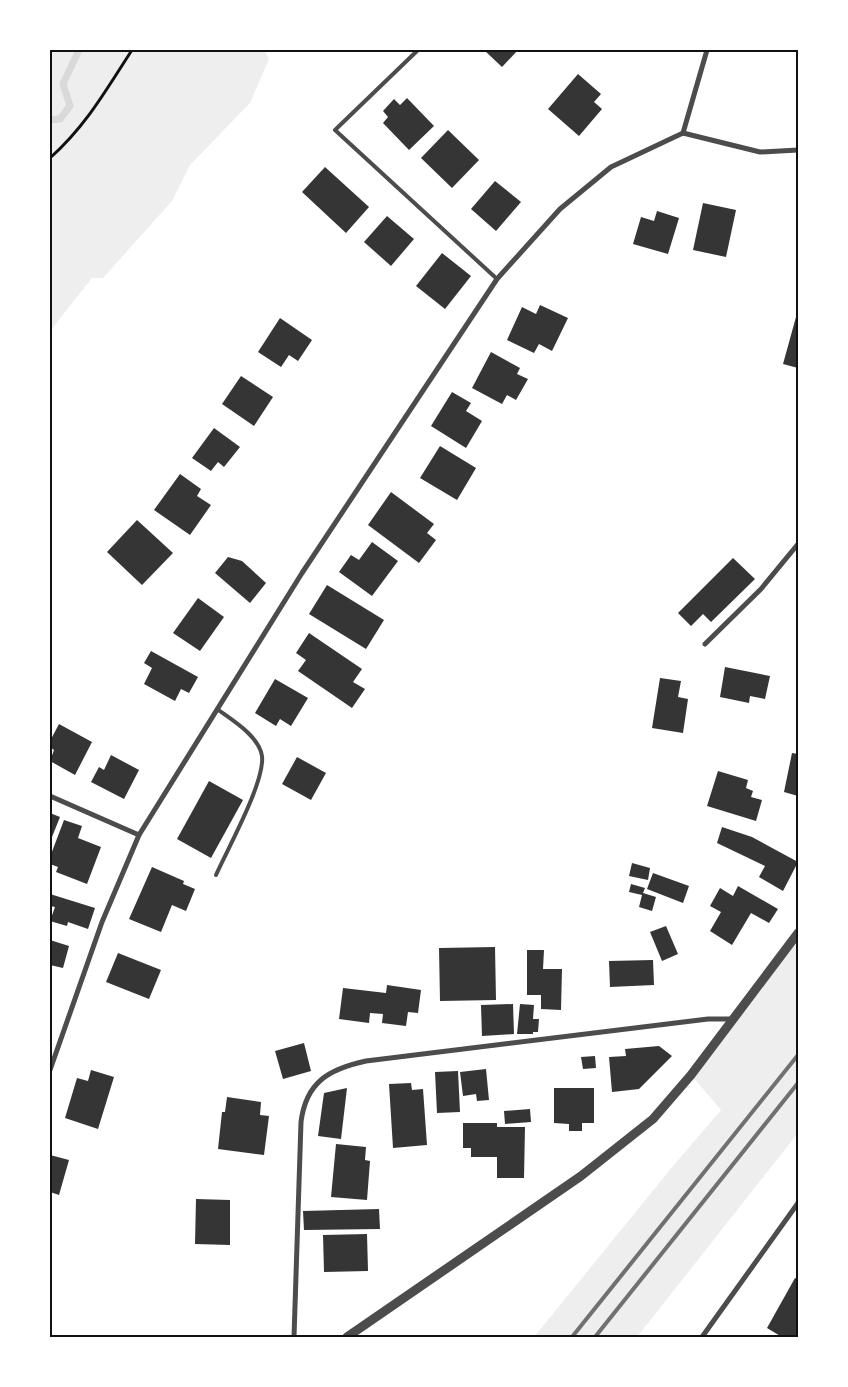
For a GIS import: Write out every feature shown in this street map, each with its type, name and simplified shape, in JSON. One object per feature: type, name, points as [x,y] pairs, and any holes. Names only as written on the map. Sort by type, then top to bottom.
[{"type":"street","points":[[683,133],[707,50]]},
{"type":"street","points":[[50,1070],[102,922],[139,835],[302,573],[497,279],[560,210],[611,168],[683,133],[760,152],[798,150]]},
{"type":"street","points":[[705,644],[761,589],[798,544]]},
{"type":"street","points":[[50,796],[139,835]]},
{"type":"street","points":[[346,1337],[581,1176],[635,1135],[668,1103],[798,933]]},
{"type":"street","points":[[294,1337],[301,1122],[305,1102],[316,1083],[339,1069],[366,1061],[708,1019],[731,1019]]},
{"type":"street","points":[[702,1337],[798,1203]]},
{"type":"lane","points":[[418,50],[336,130],[497,279]]},
{"type":"lane","points":[[216,875],[261,775],[262,754],[248,731],[217,709]]},
{"type":"path","points":[[50,158],[88,120],[132,50]]},
{"type":"shaded area","points":[[50,50],[264,50],[269,59],[250,103],[190,165],[172,201],[103,278],[92,278],[50,331]]},
{"type":"shaded area","points":[[798,933],[798,1133],[637,1337],[534,1337],[721,1110],[691,1075]]},
{"type":"building","points":[[484,50],[518,50],[502,67]]},
{"type":"building","points":[[578,74],[601,94],[594,102],[602,109],[579,136],[548,109]]},
{"type":"building","points":[[407,98],[434,126],[409,150],[383,123],[388,117],[383,111],[394,99],[400,105]]},
{"type":"building","points":[[448,130],[479,160],[452,188],[421,158]]},
{"type":"building","points":[[325,167],[369,207],[346,233],[302,192]]},
{"type":"building","points":[[495,181],[521,202],[496,231],[471,209]]},
{"type":"building","points":[[703,203],[736,210],[726,257],[693,250]]},
{"type":"building","points":[[657,211],[679,218],[668,254],[633,244],[641,217],[654,221]]},
{"type":"building","points":[[387,216],[414,239],[391,266],[364,242]]},
{"type":"building","points":[[442,253],[471,276],[445,309],[416,286]]},
{"type":"building","points":[[540,305],[568,318],[552,351],[539,344],[534,353],[507,340],[522,307],[536,314]]},
{"type":"building","points":[[796,317],[798,318],[798,368],[783,364]]},
{"type":"building","points":[[280,318],[312,340],[298,361],[289,355],[281,367],[258,352]]},
{"type":"building","points":[[491,352],[520,368],[517,374],[528,379],[516,400],[507,395],[502,404],[472,388]]},
{"type":"building","points":[[241,376],[273,397],[254,426],[222,404]]},
{"type":"building","points":[[452,392],[471,403],[466,411],[482,421],[466,448],[431,426]]},
{"type":"building","points":[[214,428],[240,447],[224,467],[218,462],[211,471],[192,458]]},
{"type":"building","points":[[440,446],[476,468],[457,500],[420,478]]},
{"type":"building","points":[[180,474],[201,489],[197,496],[211,505],[190,535],[154,510]]},
{"type":"building","points":[[391,492],[434,524],[427,533],[436,540],[419,563],[368,525]]},
{"type":"building","points":[[137,520],[173,553],[142,585],[107,552]]},
{"type":"building","points":[[372,542],[398,561],[372,596],[339,572],[351,555],[359,560]]},
{"type":"building","points":[[228,557],[242,561],[266,583],[250,603],[215,573]]},
{"type":"building","points":[[733,558],[755,579],[711,622],[703,614],[691,626],[678,613]]},
{"type":"building","points":[[327,585],[384,620],[366,649],[309,614]]},
{"type":"building","points":[[198,598],[224,617],[200,651],[173,633]]},
{"type":"building","points":[[309,633],[362,669],[353,682],[365,689],[352,708],[298,671],[306,660],[296,653]]},
{"type":"building","points":[[151,651],[198,677],[189,693],[181,689],[175,701],[144,684],[152,668],[144,663]]},
{"type":"building","points":[[725,667],[770,676],[765,699],[750,696],[749,703],[720,697]]},
{"type":"building","points":[[660,678],[681,681],[678,697],[688,699],[683,733],[652,728]]},
{"type":"building","points":[[275,679],[308,698],[291,726],[280,719],[276,726],[255,713]]},
{"type":"building","points":[[59,724],[92,742],[75,775],[50,761],[54,750],[50,747],[50,741]]},
{"type":"building","points":[[792,753],[798,754],[798,796],[784,792]]},
{"type":"building","points":[[111,755],[139,770],[124,799],[91,782],[99,767],[104,770]]},
{"type":"building","points":[[297,757],[326,773],[311,800],[282,784]]},
{"type":"building","points":[[718,771],[748,780],[746,788],[753,791],[751,797],[762,800],[756,821],[707,806]]},
{"type":"building","points":[[209,781],[243,800],[211,858],[177,839]]},
{"type":"building","points":[[50,813],[60,817],[50,842]]},
{"type":"building","points":[[64,820],[82,826],[78,838],[101,847],[87,884],[56,872],[58,867],[50,864],[50,857]]},
{"type":"building","points":[[722,827],[752,837],[798,862],[783,891],[759,877],[765,866],[717,843]]},
{"type":"building","points":[[632,863],[650,868],[648,880],[629,876]]},
{"type":"building","points":[[152,867],[184,881],[183,884],[195,889],[186,911],[172,905],[161,932],[129,919]]},
{"type":"building","points":[[653,873],[689,886],[683,903],[647,889]]},
{"type":"building","points":[[631,884],[645,888],[643,893],[656,897],[652,911],[639,907],[642,895],[629,892]]},
{"type":"building","points":[[738,886],[778,909],[769,923],[751,913],[732,945],[710,931],[721,912],[710,906],[720,888],[733,896]]},
{"type":"building","points":[[50,894],[95,908],[88,929],[68,922],[67,926],[50,921],[55,907],[50,906]]},
{"type":"building","points":[[666,926],[678,954],[662,961],[650,932]]},
{"type":"building","points":[[50,940],[69,946],[63,968],[50,965]]},
{"type":"building","points":[[495,947],[496,1000],[440,1001],[439,948]]},
{"type":"building","points":[[527,950],[544,950],[543,969],[562,969],[561,1010],[541,1009],[541,995],[527,995]]},
{"type":"building","points":[[118,953],[161,970],[149,999],[106,982]]},
{"type":"building","points":[[653,960],[654,985],[610,987],[609,961]]},
{"type":"building","points":[[387,985],[421,990],[418,1013],[408,1012],[406,1026],[382,1023],[383,1014],[370,1013],[369,1023],[339,1019],[343,988],[386,993]]},
{"type":"building","points":[[513,1004],[514,1034],[482,1036],[481,1005]]},
{"type":"building","points":[[520,1004],[534,1005],[533,1019],[539,1019],[538,1032],[533,1032],[533,1034],[517,1034]]},
{"type":"building","points":[[304,1043],[311,1071],[283,1079],[275,1051]]},
{"type":"building","points":[[659,1046],[672,1056],[639,1089],[612,1092],[609,1057],[626,1056],[625,1049]]},
{"type":"building","points":[[595,1056],[596,1068],[583,1069],[581,1057]]},
{"type":"building","points":[[486,1069],[489,1100],[477,1101],[476,1094],[463,1096],[460,1072]]},
{"type":"building","points":[[91,1070],[114,1077],[98,1129],[65,1118],[77,1078],[88,1081]]},
{"type":"building","points":[[458,1071],[460,1112],[437,1113],[435,1072]]},
{"type":"building","points":[[411,1083],[412,1090],[423,1089],[427,1145],[393,1148],[389,1084]]},
{"type":"building","points":[[347,1088],[341,1139],[318,1136],[324,1093]]},
{"type":"building","points":[[554,1088],[594,1088],[594,1123],[582,1123],[582,1131],[569,1131],[569,1124],[554,1123]]},
{"type":"building","points":[[227,1097],[261,1102],[260,1115],[269,1116],[264,1155],[218,1149],[222,1112],[225,1112]]},
{"type":"building","points":[[530,1109],[531,1122],[505,1124],[504,1111]]},
{"type":"building","points":[[463,1123],[497,1123],[497,1127],[525,1127],[524,1178],[497,1178],[497,1157],[471,1157],[471,1148],[463,1148]]},
{"type":"building","points":[[336,1144],[366,1147],[365,1160],[370,1161],[367,1200],[331,1197]]},
{"type":"building","points":[[50,1155],[69,1160],[59,1195],[50,1192]]},
{"type":"building","points":[[196,1199],[230,1200],[230,1245],[195,1244]]},
{"type":"building","points":[[379,1209],[380,1229],[304,1230],[303,1211]]},
{"type":"building","points":[[367,1234],[368,1271],[324,1272],[323,1235]]},
{"type":"building","points":[[795,1278],[798,1279],[798,1337],[782,1337],[767,1328]]},
{"type":"waterway","points":[[50,120],[60,119],[70,106],[63,84],[79,50]]},
{"type":"railway","points":[[572,1337],[798,1055]]},
{"type":"railway","points":[[595,1337],[798,1083]]}]
